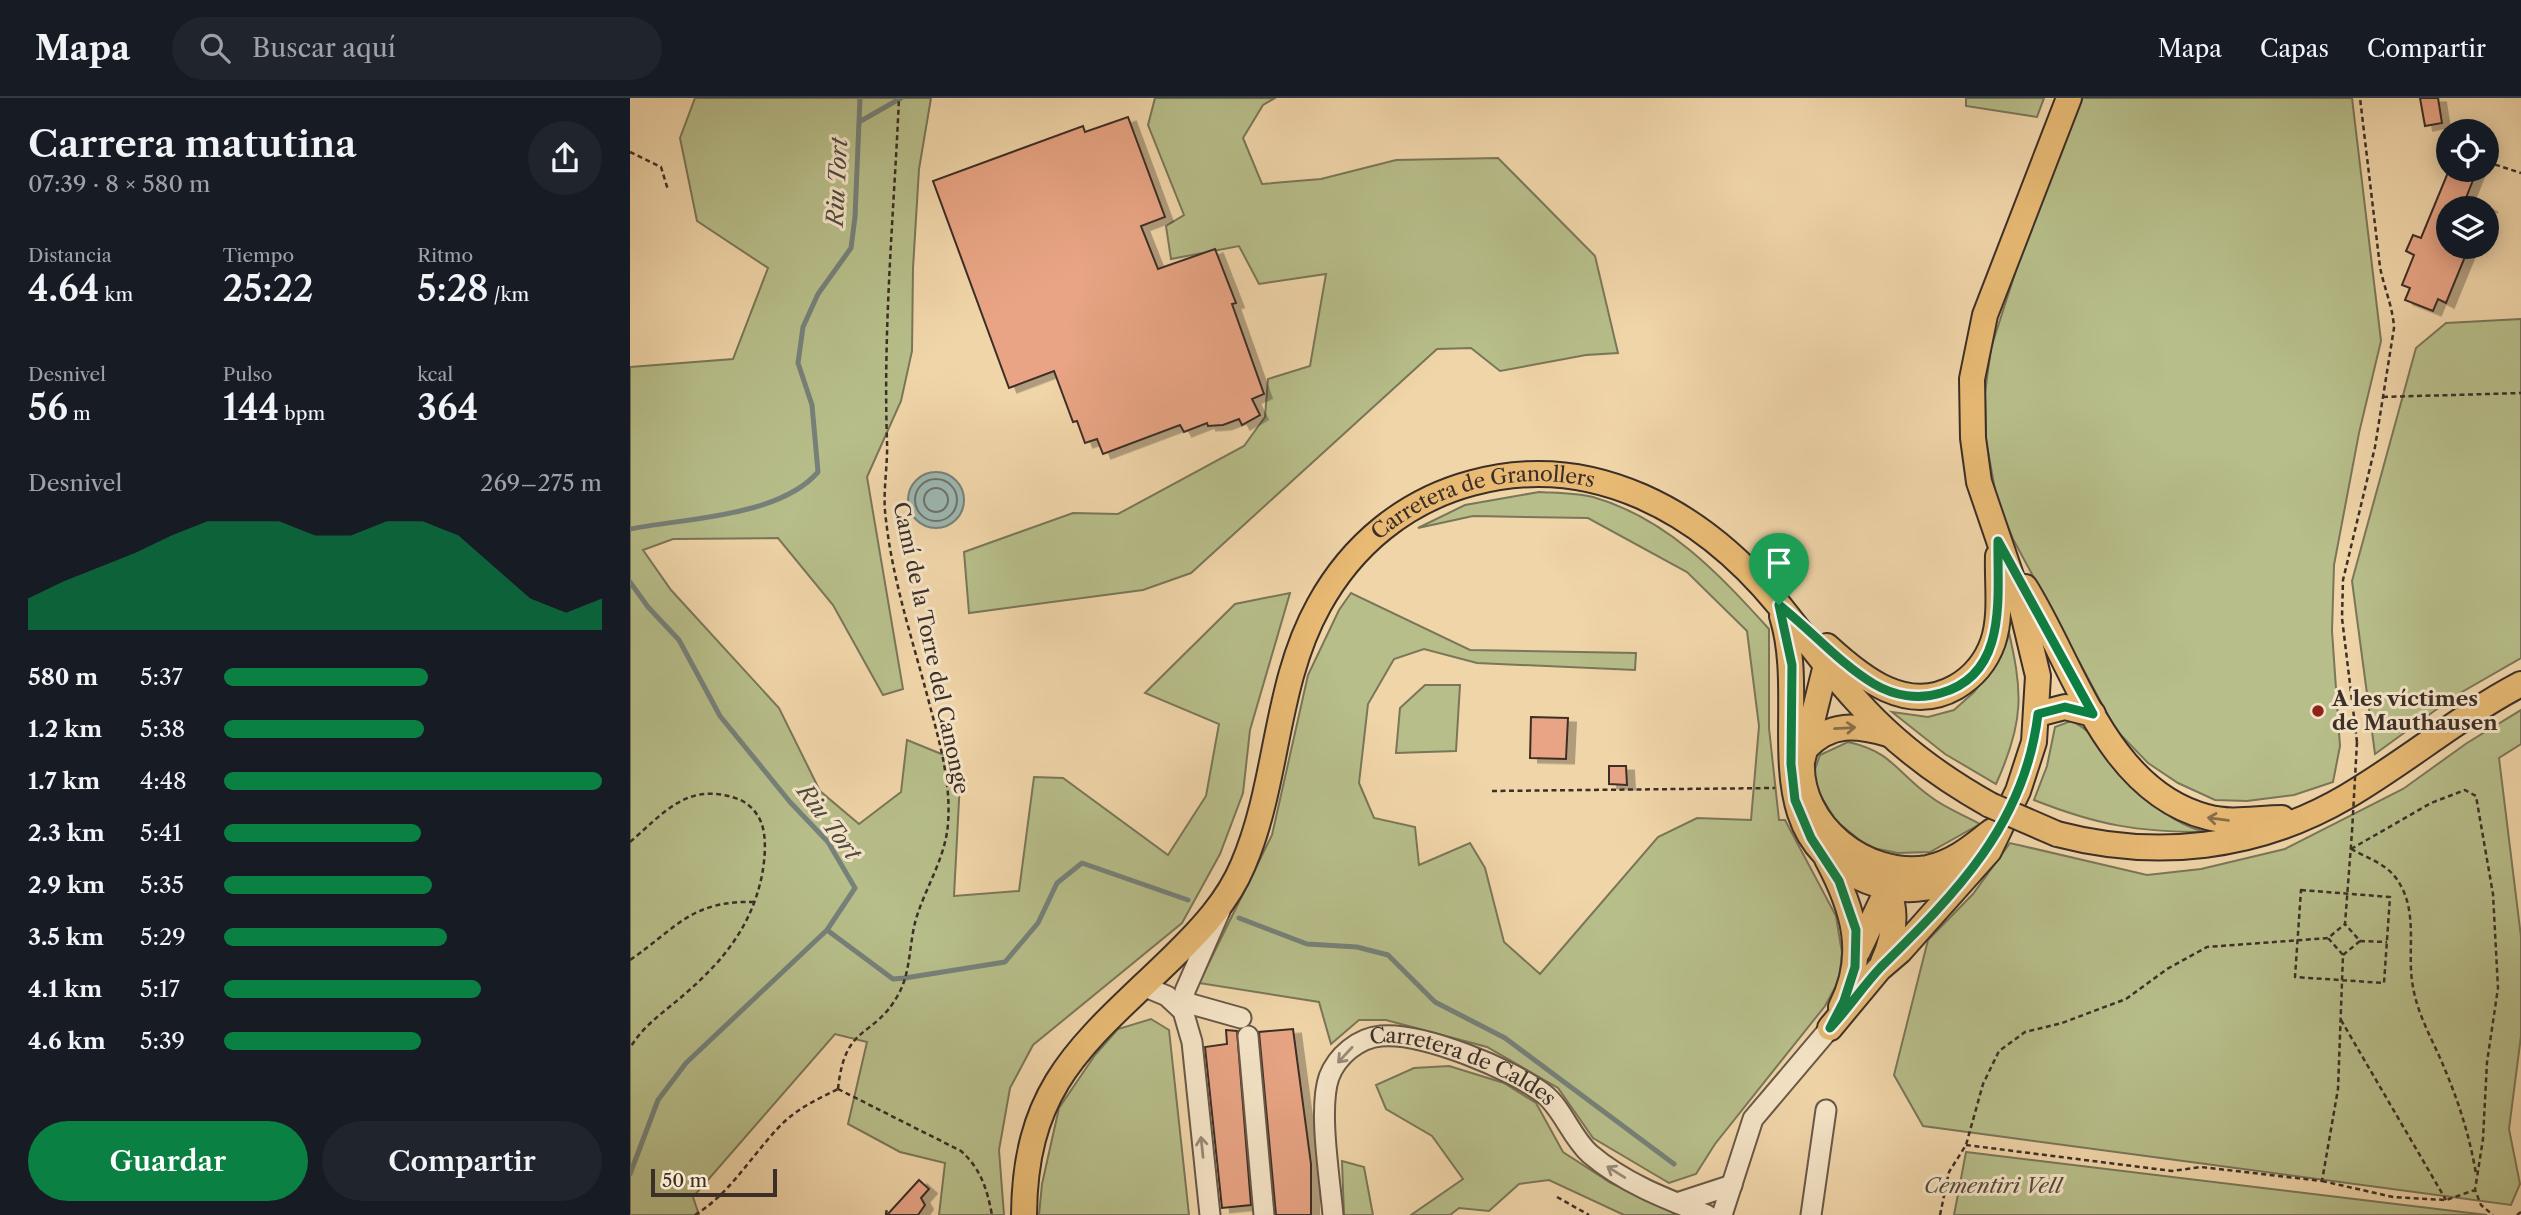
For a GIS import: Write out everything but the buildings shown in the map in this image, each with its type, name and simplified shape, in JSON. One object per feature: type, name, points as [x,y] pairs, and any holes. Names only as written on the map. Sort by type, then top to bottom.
[{"type":"main road","points":[[1830,1028],[1880,969],[1900,951],[1996,815],[2031,754],[2038,714],[2035,662],[2021,605],[1984,503],[1975,461],[1971,399],[1974,359],[1999,273],[2069,98]]},
{"type":"main road","name":"Carretera de Granollers","points":[[1143,986],[1192,938],[1226,898],[1239,874],[1256,831],[1284,696],[1315,611],[1349,559],[1388,523],[1423,501],[1457,487],[1502,477],[1544,474],[1610,483],[1671,511],[1727,552],[1779,605],[1826,665],[1891,735],[1996,815],[2057,834],[2125,847],[2184,848],[2241,840],[2310,817],[2356,791],[2521,684]]},
{"type":"main road","points":[[1779,605],[1850,667],[1876,685],[1912,697],[1939,694],[1964,682],[1977,670],[1992,644],[1997,622],[2000,545]]},
{"type":"main road","points":[[2000,545],[2034,601],[2093,714],[2139,776],[2171,802],[2195,814],[2221,820],[2310,817]]},
{"type":"main road","points":[[1779,605],[1792,665],[1792,788],[1811,838],[1827,859],[1848,905],[1856,930],[1857,952]]},
{"type":"main road","points":[[1826,665],[1802,762],[1803,786],[1826,829],[1851,861],[1878,876],[1888,888],[1894,932],[1880,969]]},
{"type":"main road","points":[[2038,714],[2065,707],[2093,714]]},
{"type":"main road","points":[[1806,748],[1822,734],[1846,725],[1891,735]]},
{"type":"main road","points":[[1826,829],[1851,850],[1880,864],[1913,869],[1961,867]]},
{"type":"main road","points":[[1827,859],[1860,879],[1888,888]]},
{"type":"main road","points":[[1830,1028],[1844,1001],[1857,952],[1888,888],[1904,879],[1961,867]]},
{"type":"main road","points":[[1024,1215],[1032,1140],[1054,1085],[1074,1055],[1143,986]]},
{"type":"street","points":[[1210,1215],[1192,1042],[1183,1007],[1185,991],[1226,898]]},
{"type":"street","points":[[1143,986],[1167,996],[1183,1007],[1245,1027],[1264,1215]]},
{"type":"street","points":[[1722,1215],[1754,1119],[1830,1028]]},
{"type":"street","name":"Carretera de Caldes","points":[[1333,1215],[1325,1102],[1329,1076],[1343,1054],[1357,1044],[1381,1036],[1417,1040],[1474,1057],[1526,1081],[1548,1097],[1588,1153],[1631,1181],[1707,1215]]},
{"type":"street","points":[[1811,1215],[1826,1110]]},
{"type":"street","points":[[1677,1203],[1732,1185]]},
{"type":"path","name":"Camí de la Torre del Canonge","points":[[838,1089],[843,1056],[849,1044],[887,1010],[901,990],[918,914],[936,873],[948,826],[949,804],[940,745],[893,561],[883,494],[887,445],[890,218],[899,98]]},
{"type":"path","points":[[2360,98],[2380,267],[2384,291],[2393,312],[2393,328],[2375,447],[2343,579],[2342,618],[2357,742],[2345,924],[2360,941]]},
{"type":"path","points":[[630,152],[661,167],[668,190]]},
{"type":"path","points":[[2499,166],[2521,173]]},
{"type":"path","points":[[2383,397],[2521,393]]},
{"type":"path","points":[[1492,791],[1792,788]]},
{"type":"path","points":[[2351,849],[2431,803],[2465,790],[2476,796],[2493,894],[2498,988],[2487,1062],[2483,1139],[2475,1190],[2481,1206],[2493,1215]]},
{"type":"path","points":[[630,842],[668,809],[699,792],[714,791],[740,799],[752,808],[761,822],[764,839],[764,863],[756,902],[734,943],[715,966],[649,1023],[630,1048]]},
{"type":"path","points":[[2351,849],[2381,865],[2395,877],[2407,900],[2412,937],[2412,984],[2417,1006],[2465,1119],[2477,1177]]},
{"type":"path","points":[[2301,890],[2390,897],[2384,983],[2295,977],[2298,940],[2301,890]]},
{"type":"path","points":[[630,960],[685,916],[729,901],[756,902]]},
{"type":"path","points":[[1940,1215],[1950,1172],[1966,1145],[1983,1084],[1999,1051],[2025,1032],[2062,1023],[2126,999],[2167,970],[2207,947],[2328,938],[2345,924]]},
{"type":"path","points":[[2322,1181],[2338,1089],[2343,955],[2328,938]]},
{"type":"path","points":[[2343,955],[2360,941],[2386,942]]},
{"type":"path","points":[[2341,1020],[2446,1200]]},
{"type":"path","points":[[695,1215],[737,1177],[783,1122],[800,1108],[838,1089],[961,1152],[973,1162],[986,1183],[992,1215]]},
{"type":"path","points":[[1966,1145],[2172,1171],[2202,1167],[2322,1181],[2393,1197],[2446,1200],[2475,1190]]},
{"type":"path","points":[[1557,1197],[1589,1215]]},
{"type":"path","points":[[886,1215],[887,1207]]},
{"type":"green space","points":[[695,98],[931,98],[919,169],[913,268],[912,351],[901,401],[867,477],[903,689],[883,695],[833,605],[778,538],[673,539],[643,550],[671,590],[779,708],[820,791],[859,824],[901,792],[907,740],[961,762],[954,896],[1019,891],[1034,777],[1063,778],[1168,855],[1206,796],[1219,724],[1145,693],[1235,604],[1290,593],[1250,730],[1243,793],[1220,854],[1182,923],[1033,1045],[1010,1088],[999,1150],[1004,1215],[939,1215],[945,1163],[900,1152],[848,1124],[867,1042],[835,1034],[693,1197],[699,1215],[630,1215],[630,367],[733,359],[768,268],[697,221],[680,138]]},
{"type":"green space","points":[[1155,98],[1275,98],[1263,105],[1243,138],[1262,184],[1321,179],[1396,160],[1498,158],[1595,256],[1618,353],[1586,355],[1500,371],[1471,348],[1437,349],[1191,573],[1143,590],[969,613],[964,552],[1073,513],[1118,514],[1244,446],[1265,417],[1268,379],[1310,366],[1326,274],[1259,284],[1239,246],[1171,259],[1166,226],[1184,215],[1148,125]]},
{"type":"green space","points":[[1966,98],[2044,98],[2037,117],[1966,106]]},
{"type":"green space","points":[[2080,98],[2352,98],[2381,341],[2359,433],[2334,565],[2332,631],[2340,746],[2333,782],[2294,795],[2247,801],[2215,800],[2178,783],[2148,763],[2116,730],[2013,539],[1997,501],[1986,440],[1985,393],[1991,348],[2027,236]]},
{"type":"green space","points":[[2521,319],[2521,658],[2455,696],[2375,754],[2352,581],[2416,348],[2446,323]]},
{"type":"green space","points":[[1539,492],[1593,497],[1620,506],[1645,519],[1690,550],[1731,588],[1769,629],[1769,728],[1779,820],[1785,820],[1836,916],[1842,953],[1839,980],[1825,1006],[1715,1144],[1696,1174],[1669,1183],[1593,1138],[1558,1088],[1487,1047],[1386,1020],[1359,1020],[1331,1044],[1319,1002],[1199,983],[1272,835],[1308,675],[1339,610],[1351,593],[1470,650],[1636,653],[1635,670],[1477,663],[1424,649],[1394,659],[1368,704],[1359,783],[1374,818],[1415,827],[1419,865],[1470,843],[1485,868],[1504,942],[1540,974],[1658,837],[1697,818],[1751,820],[1759,726],[1747,631],[1687,572],[1588,518],[1473,516],[1418,528],[1465,505]]},
{"type":"green space","points":[[2007,624],[2016,669],[2018,706],[2012,742],[1996,784],[1945,754],[1892,712],[1928,717],[1954,710],[1974,692],[1997,661]]},
{"type":"green space","points":[[1425,685],[1460,685],[1456,751],[1396,753],[1400,708]]},
{"type":"green space","points":[[2521,710],[2521,744],[2499,758],[2521,937],[2521,1036],[2509,1129],[2520,1184],[2511,1205],[1923,1126],[1894,1075],[1928,940],[1973,894],[2010,843],[2147,875],[2201,869],[2285,849],[2403,789],[2467,743]]},
{"type":"green space","points":[[2071,721],[2091,735],[2126,777],[2156,807],[2180,822],[2205,832],[2158,831],[2118,825],[2078,816],[2034,800],[2047,766],[2055,727]]},
{"type":"green space","points":[[1848,742],[1875,751],[1936,801],[1980,824],[1930,852],[1898,853],[1868,847],[1836,821],[1816,788],[1814,772],[1820,755]]},
{"type":"green space","points":[[1151,1019],[1169,1030],[1189,1215],[1039,1215],[1042,1184],[1059,1108],[1095,1055],[1118,1029]]},
{"type":"green space","points":[[1449,1066],[1504,1083],[1536,1103],[1563,1152],[1611,1183],[1680,1215],[1624,1215],[1549,1180],[1519,1184],[1489,1211],[1459,1208],[1450,1215],[1411,1215],[1463,1179],[1432,1136],[1386,1109],[1376,1085],[1414,1068]]},
{"type":"green space","name":"Cementiri Vell","points":[[1966,1152],[2487,1215],[1954,1215]]},
{"type":"green space","points":[[1342,1161],[1364,1167],[1373,1215],[1344,1215]]},
{"type":"water","points":[[936,472],[947,474],[956,480],[962,489],[962,511],[956,520],[947,526],[936,528],[925,526],[916,520],[910,511],[908,500],[910,489],[916,480],[925,474]]},
{"type":"waterway","name":"Riu Tort","points":[[630,529],[756,507],[801,487],[818,472],[812,405],[798,363],[803,327],[818,294],[851,248],[855,217],[860,98]]},
{"type":"waterway","points":[[859,122],[901,98]]},
{"type":"waterway","name":"Riu Tort","points":[[630,582],[648,607],[679,640],[720,716],[790,802],[828,842],[855,888],[827,930],[686,1063],[658,1100],[630,1174]]},
{"type":"waterway","points":[[827,930],[893,979],[1005,962],[1038,923],[1057,883],[1082,863],[1188,900]]},
{"type":"waterway","points":[[1239,918],[1307,944],[1357,947],[1388,955],[1435,1002],[1505,1038],[1674,1164]]},
{"type":"place","name":"A les víctimes de Mauthausen","points":[[2318,711]]},
{"type":"route","points":[[1998,541],[2034,601],[2093,714],[2079,708],[2065,707],[2038,714],[2031,754],[2018,791],[1989,850],[1830,1028],[1844,1001],[1855,967],[1856,930],[1839,881],[1811,838],[1799,813],[1792,788],[1792,665],[1786,626],[1779,605],[1850,667],[1876,685],[1893,693],[1929,697],[1964,682],[1986,658],[1997,622],[1998,541]]}]
